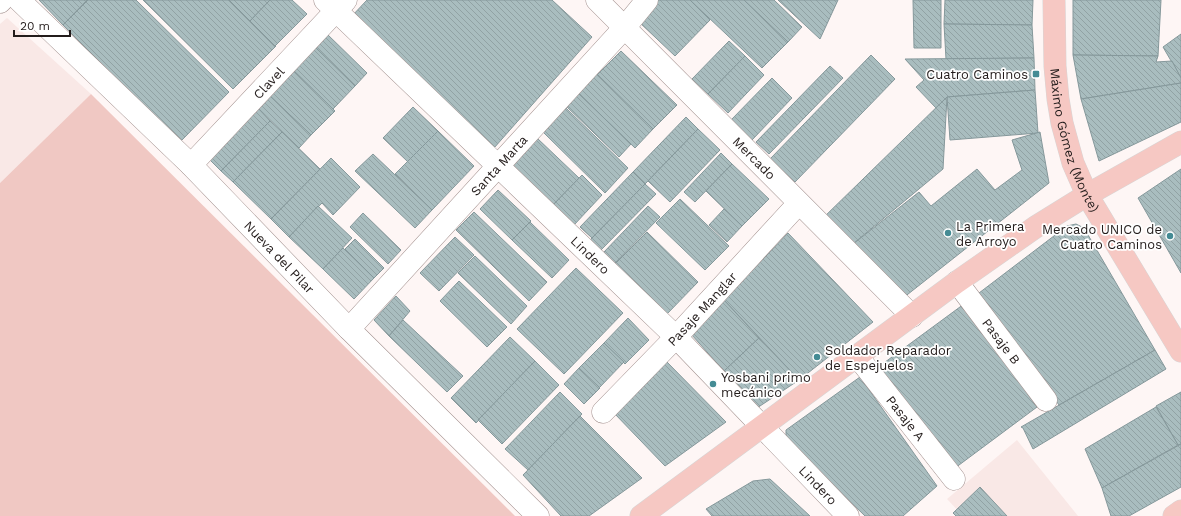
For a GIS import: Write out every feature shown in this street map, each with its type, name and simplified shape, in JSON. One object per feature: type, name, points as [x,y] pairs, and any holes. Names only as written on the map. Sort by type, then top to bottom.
[{"type":"main road","name":"Máximo Gómez (Monte)","points":[[1054,0],[1055,66],[1059,105],[1062,123],[1073,163],[1087,195],[1181,351]]},
{"type":"main road","points":[[641,516],[957,282],[1036,226],[1087,195],[1181,142]]},
{"type":"main road","points":[[1174,516],[1181,511]]},
{"type":"street","name":"Nueva del Pilar","points":[[19,0],[191,165],[349,328],[538,516]]},
{"type":"street","name":"Mercado","points":[[597,0],[912,316]]},
{"type":"street","name":"Santa Marta","points":[[349,328],[499,166],[625,27],[647,0]]},
{"type":"street","name":"Clavel","points":[[191,165],[336,4]]},
{"type":"street","name":"Lindero","points":[[336,4],[499,166],[676,337],[848,516]]},
{"type":"street","name":"Pasaje Manglar","points":[[603,412],[676,337],[799,203]]},
{"type":"street","name":"Pasaje B","points":[[957,282],[1046,400]]},
{"type":"street","name":"Pasaje A","points":[[857,356],[954,479]]},
{"type":"shaded area","points":[[7,18],[91,94],[0,183],[0,24]]},
{"type":"shaded area","points":[[91,94],[515,516],[0,516],[0,183]]},
{"type":"shaded area","points":[[1017,440],[1078,516],[963,516],[947,499]]},
{"type":"building","points":[[39,0],[87,0],[63,25]]},
{"type":"building","points":[[88,0],[136,0],[229,92],[180,142],[63,25]]},
{"type":"building","points":[[143,0],[229,0],[276,46],[233,89]]},
{"type":"building","points":[[229,0],[270,0],[250,21]]},
{"type":"building","points":[[270,0],[292,0],[307,14],[275,46],[250,21]]},
{"type":"building","points":[[367,0],[552,0],[592,37],[494,148],[351,17]]},
{"type":"building","points":[[656,0],[690,0],[710,20],[675,56],[638,21]]},
{"type":"building","points":[[690,0],[745,0],[788,42],[762,68]]},
{"type":"building","points":[[744,0],[774,0],[802,27],[788,42]]},
{"type":"building","points":[[778,0],[838,0],[820,39]]},
{"type":"building","points":[[913,0],[941,0],[941,48],[914,48]]},
{"type":"building","points":[[945,0],[1033,0],[1032,25],[944,24]]},
{"type":"building","points":[[1073,0],[1161,0],[1158,56],[1073,55]]},
{"type":"building","points":[[944,24],[1032,25],[1034,58],[946,59]]},
{"type":"building","points":[[326,33],[367,73],[355,86],[313,45]]},
{"type":"building","points":[[1181,34],[1181,78],[1163,47]]},
{"type":"building","points":[[729,41],[745,56],[708,94],[692,79]]},
{"type":"building","points":[[313,45],[355,86],[333,109],[291,68]]},
{"type":"building","points":[[621,51],[677,105],[653,129],[597,75]]},
{"type":"building","points":[[871,55],[895,79],[795,182],[770,159]]},
{"type":"building","points":[[1073,55],[1158,56],[1156,62],[1172,61],[1181,78],[1181,83],[1081,99]]},
{"type":"building","points":[[745,56],[764,75],[728,113],[708,94]]},
{"type":"building","points":[[1034,58],[1035,90],[947,97],[936,108],[916,87],[924,80],[905,59]]},
{"type":"building","points":[[830,66],[843,78],[769,154],[756,142]]},
{"type":"building","points":[[291,68],[335,111],[311,135],[268,94]]},
{"type":"building","points":[[597,74],[653,129],[635,148],[578,93]]},
{"type":"building","points":[[772,78],[792,98],[752,140],[731,120]]},
{"type":"building","points":[[1181,83],[1181,122],[1099,161],[1081,99]]},
{"type":"building","points":[[1035,90],[1038,133],[950,140],[947,97]]},
{"type":"building","points":[[578,93],[631,144],[619,157],[566,106]]},
{"type":"building","points":[[268,94],[311,135],[299,148],[257,107]]},
{"type":"building","points":[[947,97],[943,169],[848,248],[821,220]]},
{"type":"building","points":[[257,107],[270,121],[221,171],[207,157]]},
{"type":"building","points":[[413,107],[438,131],[408,162],[383,138]]},
{"type":"building","points":[[566,108],[628,168],[605,193],[543,132]]},
{"type":"building","points":[[686,117],[698,129],[645,184],[633,172]]},
{"type":"building","points":[[270,121],[282,132],[233,182],[221,171]]},
{"type":"building","points":[[698,129],[720,150],[670,202],[648,181]]},
{"type":"building","points":[[438,131],[474,166],[432,210],[395,174]]},
{"type":"building","points":[[282,132],[320,169],[271,219],[233,182]]},
{"type":"building","points":[[1040,132],[1049,183],[898,302],[848,248],[919,192],[931,206],[977,169],[995,190],[1022,170],[1012,140]]},
{"type":"building","points":[[537,138],[579,178],[553,205],[512,165]]},
{"type":"building","points":[[721,153],[732,164],[695,202],[684,192]]},
{"type":"building","points":[[373,154],[432,210],[415,228],[355,171]]},
{"type":"building","points":[[331,158],[360,187],[333,215],[322,203],[289,237],[271,219]]},
{"type":"building","points":[[732,164],[769,199],[742,226],[706,191]]},
{"type":"building","name":"Mercado UNICO de Cuatro Caminos","points":[[1181,169],[1181,273],[1138,198]]},
{"type":"building","points":[[633,172],[645,184],[592,238],[580,227]]},
{"type":"building","points":[[582,175],[602,195],[574,225],[553,205]]},
{"type":"building","points":[[645,184],[656,194],[601,250],[590,240]]},
{"type":"building","points":[[498,190],[531,221],[512,240],[480,209]]},
{"type":"building","points":[[680,199],[729,246],[705,270],[656,223]]},
{"type":"building","points":[[318,206],[352,238],[323,269],[289,237]]},
{"type":"building","points":[[648,206],[660,217],[614,264],[603,253]]},
{"type":"building","points":[[724,209],[742,226],[727,242],[709,225]]},
{"type":"building","points":[[474,212],[547,282],[529,301],[456,230]]},
{"type":"building","points":[[363,213],[401,250],[388,264],[350,227]]},
{"type":"building","points":[[530,222],[569,260],[552,278],[512,240]]},
{"type":"building","points":[[1076,224],[1084,228],[1155,350],[1059,405],[979,293],[1067,226]]},
{"type":"building","points":[[647,232],[698,282],[666,315],[614,265]]},
{"type":"building","points":[[788,233],[873,322],[799,380],[724,300]]},
{"type":"building","points":[[455,237],[474,255],[439,291],[420,273]]},
{"type":"building","points":[[355,239],[384,268],[374,278],[345,249]]},
{"type":"building","points":[[343,248],[374,278],[354,299],[323,269]]},
{"type":"building","points":[[475,256],[527,306],[511,324],[458,273]]},
{"type":"building","points":[[576,268],[623,313],[564,374],[517,329]]},
{"type":"building","points":[[459,281],[507,327],[487,347],[440,301]]},
{"type":"building","points":[[396,296],[410,311],[389,336],[374,320]]},
{"type":"building","points":[[724,300],[759,338],[724,371],[691,334]]},
{"type":"building","points":[[964,304],[1037,407],[955,468],[877,368]]},
{"type":"building","points":[[628,318],[649,340],[625,364],[604,343]]},
{"type":"building","points":[[403,320],[463,376],[447,392],[389,336]]},
{"type":"building","points":[[510,337],[535,361],[476,423],[451,398]]},
{"type":"building","points":[[759,338],[799,380],[757,408],[724,371]]},
{"type":"building","points":[[604,343],[624,362],[599,388],[579,368]]},
{"type":"building","points":[[1155,350],[1166,369],[1033,449],[1023,428],[1021,427]]},
{"type":"building","points":[[665,360],[726,422],[665,466],[614,413]]},
{"type":"building","points":[[535,361],[559,385],[502,444],[478,420]]},
{"type":"building","points":[[579,368],[600,388],[584,404],[564,384]]},
{"type":"building","points":[[860,377],[937,486],[903,516],[865,516],[786,439],[786,430]]},
{"type":"building","points":[[560,392],[582,414],[528,470],[505,449]]},
{"type":"building","points":[[1181,392],[1181,444],[1178,445],[1156,406]]},
{"type":"building","points":[[1156,407],[1178,445],[1102,488],[1085,449]]},
{"type":"building","points":[[580,416],[642,478],[589,516],[561,516],[523,475]]},
{"type":"building","points":[[1181,444],[1181,487],[1129,516],[1111,516],[1102,488]]},
{"type":"building","points":[[770,479],[810,516],[712,516],[706,509],[753,481]]},
{"type":"building","points":[[980,487],[1007,516],[956,516],[953,513]]},
{"type":"place","name":"Cuatro Caminos","points":[[1036,74]]},
{"type":"place","name":"La Primera de Arroyo","points":[[948,233]]},
{"type":"place","name":"Mercado UNICO de Cuatro Caminos","points":[[1170,236]]},
{"type":"place","name":"Soldador Reparador de Espejuelos","points":[[817,357]]},
{"type":"place","name":"Yosbani primo mecánico","points":[[713,384]]}]
